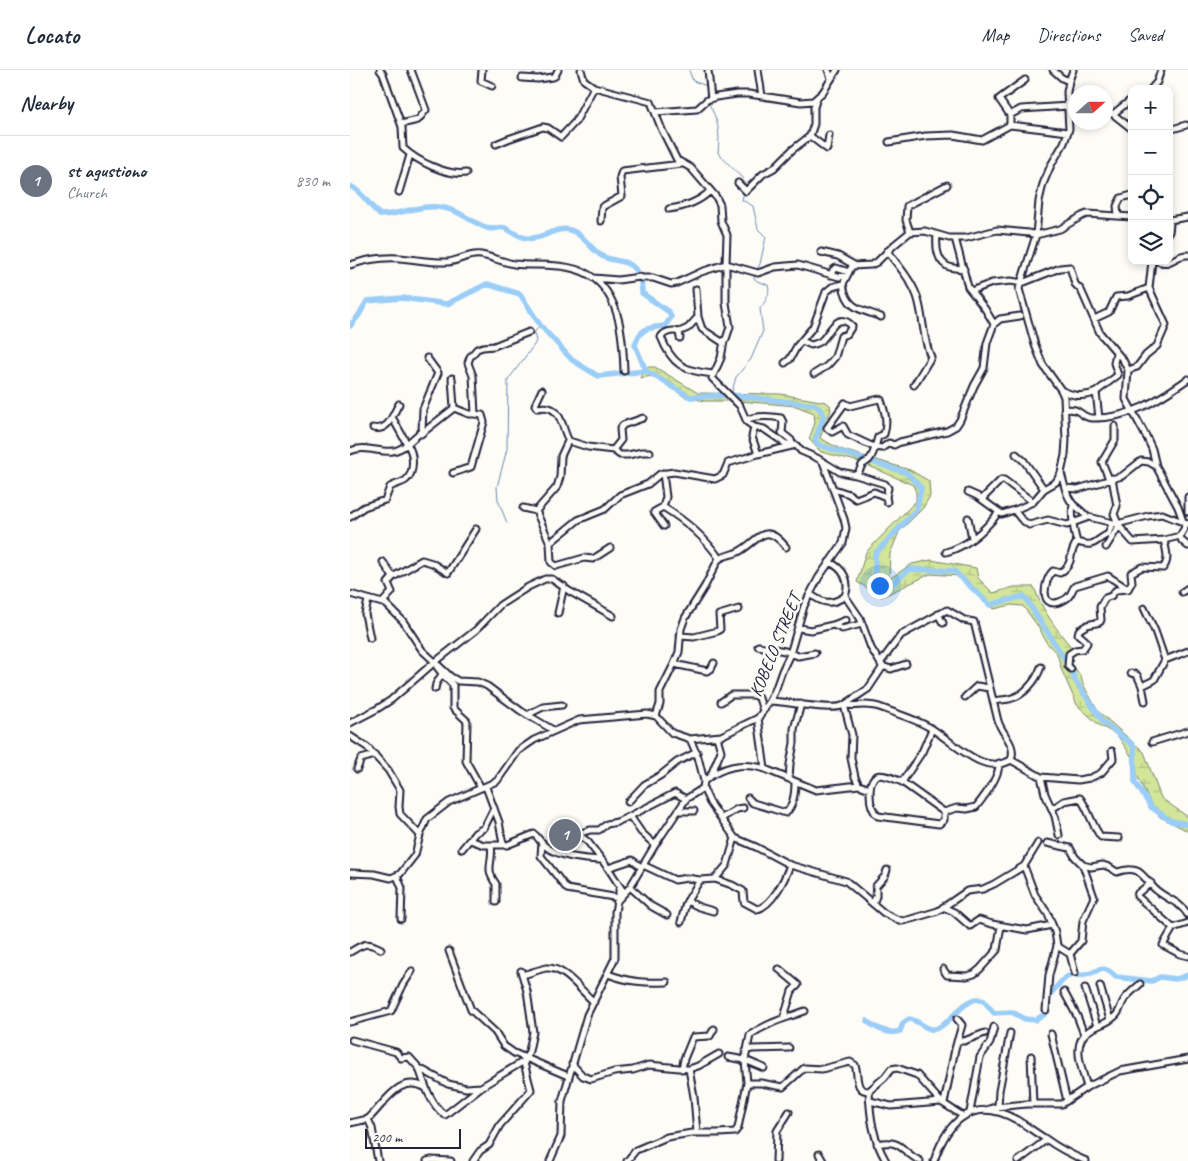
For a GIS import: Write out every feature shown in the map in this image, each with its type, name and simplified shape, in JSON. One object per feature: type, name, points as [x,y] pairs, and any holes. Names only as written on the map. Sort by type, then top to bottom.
[{"type":"street","points":[[380,70],[400,124],[402,148],[410,155],[447,172],[466,173]]},
{"type":"street","points":[[400,124],[418,120],[426,110],[419,94],[416,79],[411,70]]},
{"type":"street","points":[[482,70],[481,81],[492,86]]},
{"type":"street","points":[[522,78],[538,79],[553,77],[558,70]]},
{"type":"street","points":[[581,70],[584,80],[594,87],[651,102],[677,160],[691,168],[720,205],[722,221],[727,235],[726,303],[730,327],[724,341],[721,358],[712,378],[740,406],[746,420],[754,427],[764,429],[786,444],[792,443],[782,433],[783,422],[780,418],[772,416],[752,417],[746,420]]},
{"type":"street","points":[[708,70],[710,99]]},
{"type":"street","points":[[758,70],[762,96]]},
{"type":"street","points":[[828,70],[831,78]]},
{"type":"street","points":[[656,112],[697,109],[710,99],[737,94],[801,102],[813,100],[823,92],[837,70]]},
{"type":"street","points":[[1054,70],[1062,78],[1069,81]]},
{"type":"street","points":[[1069,85],[1074,70]]},
{"type":"street","points":[[1154,85],[1161,70]]},
{"type":"street","points":[[1010,124],[1010,115],[999,99],[1025,80]]},
{"type":"street","points":[[496,144],[508,138],[543,128],[548,128],[561,137],[576,122],[594,87]]},
{"type":"street","points":[[738,183],[746,191],[763,174],[774,168],[810,136],[814,124],[814,107],[817,98]]},
{"type":"street","points":[[1128,102],[1113,114],[1128,126]]},
{"type":"street","points":[[1010,115],[1021,109],[1068,106]]},
{"type":"street","points":[[889,142],[953,134],[982,140],[1010,124],[1068,132],[1043,184],[1039,201],[1036,235],[1019,289],[1042,365],[1064,397],[1066,445],[1061,473],[1056,482],[1044,489],[1033,502],[1004,515],[968,492]]},
{"type":"street","points":[[1173,129],[1186,125]]},
{"type":"street","points":[[810,136],[827,149],[829,135]]},
{"type":"street","points":[[399,192],[410,155]]},
{"type":"street","points":[[601,221],[602,207],[622,196],[620,177],[622,171],[682,164]]},
{"type":"street","points":[[910,232],[905,213],[907,206],[947,185]]},
{"type":"street","points":[[669,209],[692,203],[702,198],[710,190]]},
{"type":"street","points":[[1118,215],[1117,206],[1121,198],[1128,196]]},
{"type":"street","points":[[350,265],[366,260],[392,258],[448,262],[470,255],[480,255],[513,264],[567,267],[576,269],[594,278],[618,280],[640,277],[653,278],[671,284],[677,284],[706,270],[726,264],[758,273],[775,267],[798,265],[831,275],[836,268],[850,270],[879,261],[887,251],[910,232],[925,231],[955,238],[973,237],[997,230],[1036,235],[1060,229],[1082,216],[1128,216]]},
{"type":"street","points":[[1173,221],[1188,218]]},
{"type":"street","points":[[937,235],[936,246],[942,261],[948,266],[964,269]]},
{"type":"street","points":[[955,238],[968,287],[994,324]]},
{"type":"street","points":[[887,251],[916,295],[926,343],[931,357],[914,385]]},
{"type":"street","points":[[821,252],[838,256],[850,270]]},
{"type":"street","points":[[1173,260],[1180,255],[1188,255]]},
{"type":"street","points":[[1128,370],[1137,367],[1143,357],[1157,346],[1166,325],[1149,288],[1152,265]]},
{"type":"street","points":[[971,291],[992,283],[1021,282],[1060,268],[1070,268],[1075,284],[1081,290],[1100,333],[1124,360],[1128,370],[1126,399],[1152,450],[1156,466],[1187,522],[1180,536],[1164,540],[1133,542],[1119,525],[1114,514],[1117,502],[1111,478],[1102,462],[1115,440],[1115,426]]},
{"type":"street","points":[[850,270],[843,284],[847,299],[853,306],[862,311],[882,317]]},
{"type":"street","points":[[594,278],[611,300],[617,315],[624,370]]},
{"type":"street","points":[[785,362],[790,359],[816,320],[826,292],[830,288],[843,284]]},
{"type":"street","points":[[1094,319],[1110,312],[1116,297],[1128,296],[1149,288]]},
{"type":"street","points":[[696,289],[698,317],[703,331],[720,341],[724,341]]},
{"type":"street","points":[[856,475],[863,463],[869,460],[874,447],[878,436],[884,434],[887,420],[879,398],[850,406],[846,403],[832,420],[827,428],[828,431],[832,432],[843,426],[848,435],[874,447],[882,448],[889,443],[894,445],[947,431],[956,426],[960,420],[974,386],[984,368],[987,342],[994,324],[1000,319],[1020,316]]},
{"type":"street","points":[[698,317],[680,335],[674,331],[666,332],[662,337],[675,362],[692,370],[713,374]]},
{"type":"street","points":[[802,341],[811,345],[822,341],[831,327],[838,322],[843,321],[850,323],[852,326],[847,334],[841,336],[835,356],[827,366],[814,374]]},
{"type":"street","points":[[475,414],[474,376],[468,363],[470,357],[477,349],[494,346],[529,332]]},
{"type":"street","points":[[1061,390],[1081,396],[1096,392],[1118,375],[1114,363],[1116,353]]},
{"type":"street","points":[[420,434],[422,431],[422,409],[438,373],[427,358]]},
{"type":"street","points":[[452,378],[454,408]]},
{"type":"street","points":[[1064,410],[1078,410],[1088,418],[1109,418],[1150,405],[1188,379]]},
{"type":"street","points":[[536,511],[557,487],[560,477],[561,456],[568,441],[559,417],[553,409],[547,406],[537,408],[535,405],[542,390]]},
{"type":"street","points":[[1096,392],[1099,418]]},
{"type":"street","points":[[373,428],[384,428],[399,404]]},
{"type":"street","points":[[453,473],[471,467],[484,422],[482,416],[469,414],[454,408]]},
{"type":"street","points":[[350,451],[361,447],[386,452],[401,449],[410,440],[454,408]]},
{"type":"street","points":[[350,518],[364,507],[384,501],[390,487],[404,482],[410,474],[413,459],[410,449],[392,417]]},
{"type":"street","points":[[613,450],[621,440],[620,429],[623,425],[643,418]]},
{"type":"street","points":[[754,427],[752,437],[758,454]]},
{"type":"street","points":[[568,441],[588,447],[613,450],[625,456],[639,452],[650,452]]},
{"type":"street","points":[[550,544],[578,520],[605,509],[620,495],[648,484],[663,473],[684,473],[715,479],[723,475],[728,463],[796,445],[802,451],[840,472],[886,484],[888,488],[886,500],[873,492],[856,499],[849,494],[834,489]]},
{"type":"street","points":[[1016,454],[1044,489]]},
{"type":"street","points":[[1065,488],[1078,488],[1122,476],[1141,461],[1149,462],[1156,466]]},
{"type":"street","name":"KOBELO STREET","points":[[656,716],[672,733],[690,739],[717,737],[758,718],[770,701],[790,654],[804,606],[829,562],[843,543],[846,533],[844,519],[823,462]]},
{"type":"street","points":[[663,473],[666,497],[663,507],[654,512],[664,526]]},
{"type":"street","points":[[1061,473],[1065,488],[1073,504],[1086,517]]},
{"type":"street","points":[[982,500],[1001,480],[1004,480],[1033,502]]},
{"type":"street","points":[[1188,497],[1188,512]]},
{"type":"street","points":[[1073,504],[1073,531]]},
{"type":"street","points":[[663,507],[708,541],[719,558]]},
{"type":"street","points":[[523,508],[536,511]]},
{"type":"street","points":[[1015,510],[1021,519],[1029,525],[1048,520],[1067,525],[1073,531],[1077,542]]},
{"type":"street","points":[[536,511],[550,544],[551,562],[556,566],[584,558],[593,559],[610,548]]},
{"type":"street","points":[[946,552],[960,548],[985,530],[998,512]]},
{"type":"street","points":[[1067,525],[1086,517],[1102,519],[1119,525],[1157,514],[1187,522]]},
{"type":"street","points":[[968,518],[972,538]]},
{"type":"street","points":[[1077,542],[1088,545],[1095,543],[1108,534],[1112,524]]},
{"type":"street","points":[[1106,547],[1119,525]]},
{"type":"street","points":[[383,602],[392,592],[388,583],[393,577],[422,560],[448,572],[476,529]]},
{"type":"street","points":[[350,873],[374,874],[391,878],[400,874],[415,855],[424,823],[432,814],[449,802],[496,782],[522,746],[553,730],[585,719],[641,714],[656,716],[660,704],[660,692],[674,664],[685,618],[719,558],[742,550],[762,535],[773,534],[777,536],[786,547]]},
{"type":"street","points":[[1180,536],[1182,541],[1188,546]]},
{"type":"street","points":[[1071,669],[1068,666],[1069,654],[1075,650],[1083,649],[1086,644],[1085,640],[1078,634],[1079,630],[1087,625],[1100,622],[1100,606],[1105,598],[1112,596],[1116,590],[1124,591],[1128,589],[1132,582],[1132,573],[1138,568],[1163,568],[1165,566],[1167,560],[1164,540]]},
{"type":"street","points":[[1077,542],[1073,548],[1071,562],[1068,566],[1060,573],[1053,571],[1048,576],[1045,592],[1045,599],[1048,602],[1052,604],[1062,601],[1071,595],[1075,586],[1108,576],[1128,589]]},
{"type":"street","points":[[383,562],[393,577]]},
{"type":"street","points":[[829,562],[839,566],[844,574],[847,586],[845,596],[862,624],[871,648],[882,666],[891,669],[906,664]]},
{"type":"street","points":[[350,723],[377,710],[391,700],[476,630],[500,605],[528,587],[545,579],[552,579],[569,591],[614,616]]},
{"type":"street","points":[[558,613],[564,586]]},
{"type":"street","points":[[1182,592],[1188,588]]},
{"type":"street","points":[[350,594],[368,600],[383,602],[398,615],[422,650],[451,677],[458,681],[478,682],[487,686],[527,715],[553,730]]},
{"type":"street","points":[[810,594],[822,602],[836,600],[845,596]]},
{"type":"street","points":[[368,600],[365,614],[370,638]]},
{"type":"street","points":[[1144,608],[1150,618],[1165,660]]},
{"type":"street","points":[[680,636],[694,637],[718,631],[720,629],[719,616],[739,609]]},
{"type":"street","points":[[770,701],[840,708],[868,689],[882,666],[881,662],[901,635],[947,610],[964,620],[974,622],[999,725],[1013,747],[1011,760]]},
{"type":"street","points":[[938,614],[943,623]]},
{"type":"street","points":[[799,628],[811,630],[846,620]]},
{"type":"street","points":[[833,625],[842,629],[862,624]]},
{"type":"street","points":[[758,646],[785,651],[798,656],[815,653]]},
{"type":"street","points":[[1142,686],[1154,680],[1165,660],[1188,651]]},
{"type":"street","points":[[436,663],[442,674],[453,685],[453,708],[467,721],[466,761],[494,808],[503,844]]},
{"type":"street","points":[[674,664],[707,671],[714,663]]},
{"type":"street","points":[[993,701],[1008,699],[1021,694],[1036,680],[1041,666]]},
{"type":"street","points":[[435,689],[442,674]]},
{"type":"street","points":[[1132,674],[1136,675],[1142,686],[1145,701]]},
{"type":"street","points":[[965,697],[977,686],[989,688]]},
{"type":"street","points":[[721,702],[731,694],[754,695],[759,698],[763,711]]},
{"type":"street","points":[[789,779],[794,729],[801,704]]},
{"type":"street","points":[[844,705],[872,704],[932,729],[973,758],[987,763],[1011,760],[1041,777],[1078,780],[1090,778],[1101,773],[1113,759],[1112,751]]},
{"type":"street","points":[[527,715],[544,707],[562,705]]},
{"type":"street","points":[[844,705],[852,735],[851,758],[859,786]]},
{"type":"street","points":[[758,718],[766,769]]},
{"type":"street","points":[[902,782],[922,752],[932,729]]},
{"type":"street","points":[[1152,742],[1188,731]]},
{"type":"street","points":[[350,736],[366,746],[388,770],[400,790],[398,807],[400,814],[420,835]]},
{"type":"street","points":[[710,776],[721,752],[717,737]]},
{"type":"street","points":[[690,739],[697,752],[704,781],[703,788],[710,803],[735,838],[790,865],[846,881],[892,918],[902,920],[928,914],[943,907],[967,891],[983,889],[994,884],[1024,866],[1038,843]]},
{"type":"street","points":[[628,802],[644,785],[661,775],[677,762],[697,752]]},
{"type":"street","points":[[357,769],[361,759],[375,755]]},
{"type":"street","points":[[944,812],[957,808],[976,807],[999,773],[999,763]]},
{"type":"street","points":[[704,781],[721,770],[739,766],[766,769],[819,791],[859,786],[870,789]]},
{"type":"street","points":[[881,775],[902,782],[944,812],[944,820],[939,824],[878,816],[875,814],[871,803],[870,789],[872,780],[881,775]]},
{"type":"street","points":[[1041,777],[1059,835]]},
{"type":"street","points":[[748,798],[753,803],[786,813],[792,800],[795,782]]},
{"type":"street","points":[[550,1161],[562,1136],[562,1101],[587,1015],[615,958],[614,912],[622,895],[630,888],[655,845],[686,799],[703,788]]},
{"type":"street","points":[[622,895],[608,868],[588,842],[579,834],[598,830],[607,824],[618,822],[675,793],[686,799]]},
{"type":"street","points":[[1052,808],[1064,802],[1080,798],[1101,837],[1119,838]]},
{"type":"street","points":[[462,849],[487,824],[494,808]]},
{"type":"street","points":[[722,818],[737,809],[743,808]]},
{"type":"street","points":[[678,811],[694,811]]},
{"type":"street","points":[[630,816],[641,832],[655,845]]},
{"type":"street","points":[[470,840],[484,845],[507,845],[536,834],[545,847],[572,857],[600,860]]},
{"type":"street","points":[[715,879],[727,865],[735,838]]},
{"type":"street","points":[[542,842],[541,856],[567,889],[622,895]]},
{"type":"street","points":[[1047,844],[1070,848],[1075,858],[1083,865],[1091,867],[1105,866],[1117,872],[1136,871],[1162,894],[1181,906],[1188,916]]},
{"type":"street","points":[[491,845],[489,871],[491,878],[496,884],[496,902]]},
{"type":"street","points":[[608,868],[632,860],[675,880],[687,878],[700,880],[715,879],[743,891],[744,902],[758,909],[766,905],[776,893],[790,865]]},
{"type":"street","points":[[1070,954],[1081,941],[1083,921],[1094,897],[1083,865]]},
{"type":"street","points":[[1024,866],[1035,895],[1055,932],[1057,946],[1049,975],[1046,1010]]},
{"type":"street","points":[[873,904],[876,896],[876,886],[885,876],[887,870]]},
{"type":"street","points":[[397,876],[402,888],[401,919]]},
{"type":"street","points":[[681,922],[687,900],[700,880]]},
{"type":"street","points":[[1150,883],[1137,896],[1173,928]]},
{"type":"street","points":[[630,888],[650,909],[667,915]]},
{"type":"street","points":[[687,900],[699,907],[712,911]]},
{"type":"street","points":[[943,907],[949,909],[970,926],[979,920],[1000,926],[1031,930],[1052,925]]},
{"type":"street","points":[[1188,923],[1173,928],[1163,945],[1188,956]]},
{"type":"street","points":[[943,969],[947,975],[967,976],[974,974],[997,950],[1000,926]]},
{"type":"street","points":[[350,952],[366,943],[381,949]]},
{"type":"street","points":[[1057,946],[1070,954],[1075,973]]},
{"type":"street","points":[[450,952],[471,1010],[495,1032],[507,1049],[525,1059],[568,1076]]},
{"type":"street","points":[[419,1068],[426,1088],[440,1111],[446,1115],[482,1087],[525,1059],[533,1032],[527,991],[522,973],[545,968],[554,969],[570,978],[594,1002]]},
{"type":"street","points":[[779,970],[798,985],[792,991],[784,1017]]},
{"type":"street","points":[[350,1022],[391,1011],[412,971]]},
{"type":"street","points":[[608,974],[622,980],[646,983],[667,982]]},
{"type":"street","points":[[1087,1087],[1079,1057],[1080,1041],[1084,1034],[1117,1015],[1123,1001],[1140,984]]},
{"type":"street","points":[[1100,986],[1110,1020]]},
{"type":"street","points":[[1085,988],[1097,1026]]},
{"type":"street","points":[[1064,992],[1084,1034]]},
{"type":"street","points":[[627,1161],[636,1150],[667,1137],[697,1133],[719,1134],[735,1132],[738,1128],[747,1083],[745,1060],[750,1035],[784,1017],[804,1011]]},
{"type":"street","points":[[942,1103],[962,1024],[957,1019]]},
{"type":"street","points":[[970,1112],[980,1057],[990,1043],[994,1028]]},
{"type":"street","points":[[682,1069],[692,1037],[710,1036],[714,1029]]},
{"type":"street","points":[[957,1042],[985,1033]]},
{"type":"street","points":[[998,1107],[999,1091],[1010,1034]]},
{"type":"street","points":[[1051,1034],[1067,1101]]},
{"type":"street","points":[[352,1040],[396,1052],[402,1058],[409,1057],[419,1068],[455,1087],[482,1087]]},
{"type":"street","points":[[746,1051],[752,1049],[789,1048]]},
{"type":"street","points":[[572,1064],[583,1076],[591,1079],[649,1065],[689,1069],[719,1054]]},
{"type":"street","points":[[1031,1056],[1034,1104]]},
{"type":"street","points":[[728,1057],[745,1060],[764,1068]]},
{"type":"street","points":[[473,1161],[480,1151],[489,1144],[500,1125],[531,1090],[525,1059]]},
{"type":"street","points":[[934,1161],[946,1134],[957,1120],[970,1112],[1034,1104],[1057,1105],[1067,1101],[1087,1087],[1120,1071],[1188,1059]]},
{"type":"street","points":[[747,1083],[761,1083],[783,1087],[804,1068],[822,1069],[850,1062],[855,1065],[859,1088],[869,1092]]},
{"type":"street","points":[[869,1092],[891,1069],[897,1068],[917,1075],[942,1103],[963,1116]]},
{"type":"street","points":[[689,1069],[697,1133]]},
{"type":"street","points":[[350,1122],[368,1120],[380,1104],[398,1088],[416,1084],[426,1088]]},
{"type":"street","points":[[869,1092],[870,1114],[877,1144],[886,1161]]},
{"type":"street","points":[[870,1101],[891,1106],[942,1103]]},
{"type":"street","points":[[986,1110],[1004,1114],[1017,1120],[1074,1159],[1086,1161]]},
{"type":"street","points":[[777,1160],[777,1131],[789,1112]]},
{"type":"street","points":[[368,1120],[372,1128],[378,1161]]},
{"type":"street","points":[[1018,1161],[1046,1140]]},
{"type":"street","points":[[877,1144],[888,1142],[897,1144],[920,1161]]},
{"type":"street","points":[[819,1154],[822,1161]]},
{"type":"street","points":[[427,1161],[451,1161]]},
{"type":"green space","points":[[645,367],[655,367],[698,393],[780,394],[826,402],[830,405],[831,410],[820,438],[840,449],[910,470],[929,481],[930,496],[923,508],[899,532],[890,554],[889,579],[912,564],[931,560],[976,568],[978,578],[993,593],[1014,587],[1034,587],[1050,619],[1072,648],[1071,663],[1080,675],[1098,711],[1144,752],[1161,798],[1188,817],[1188,830],[1160,817],[1150,802],[1135,771],[1132,757],[1117,735],[1099,725],[1077,705],[1062,671],[1057,654],[1046,642],[1040,629],[1023,606],[1011,605],[994,609],[977,595],[960,576],[930,574],[882,597],[857,582],[866,552],[916,501],[916,492],[913,485],[860,462],[821,452],[809,439],[815,423],[814,413],[796,406],[739,401],[705,401],[685,397],[653,376],[640,378]]},
{"type":"waterway","points":[[689,70],[693,81],[707,86],[706,98]]},
{"type":"waterway","points":[[708,102],[718,127],[718,153],[746,182],[745,188]]},
{"type":"waterway","points":[[350,186],[359,192],[380,215],[422,207],[437,207],[457,212],[489,229],[505,228],[526,238],[537,237],[564,229],[570,230],[579,234],[602,256],[630,265],[640,276],[642,293],[669,312],[671,317],[665,326],[646,330],[637,339],[635,345],[646,371]]},
{"type":"waterway","points":[[744,192],[742,200],[753,206],[758,229],[766,237],[760,264],[756,271]]},
{"type":"waterway","points":[[731,395],[736,377],[751,359],[763,331],[760,309],[767,298],[769,289],[768,285],[757,281],[754,278],[755,275]]},
{"type":"waterway","points":[[350,326],[367,301],[402,298],[447,304],[487,284],[520,294],[540,325],[572,360],[598,376],[646,371],[690,397],[731,395],[815,405],[822,411],[824,416],[815,440],[819,445],[907,473],[921,488],[917,509],[875,554],[875,579],[889,586],[910,569],[954,571],[990,605],[1024,596],[1103,722],[1134,746],[1135,782],[1151,807],[1171,821],[1188,824]]},
{"type":"waterway","points":[[507,523],[498,500],[497,487],[507,449],[508,380],[534,345],[536,341],[534,333],[540,325]]},
{"type":"waterway","points":[[867,1021],[878,1028],[891,1032],[900,1031],[903,1023],[909,1019],[928,1028],[936,1029],[947,1022],[964,1005],[977,999],[984,1001],[994,1013],[1012,1012],[1025,1019],[1036,1020],[1045,1014],[1047,1000],[1051,993],[1064,979],[1071,975],[1085,975],[1101,969],[1108,970],[1116,977],[1152,981],[1160,977],[1176,979],[1188,975]]},
{"type":"place","name":"st agustiono","points":[[565,835]]}]
